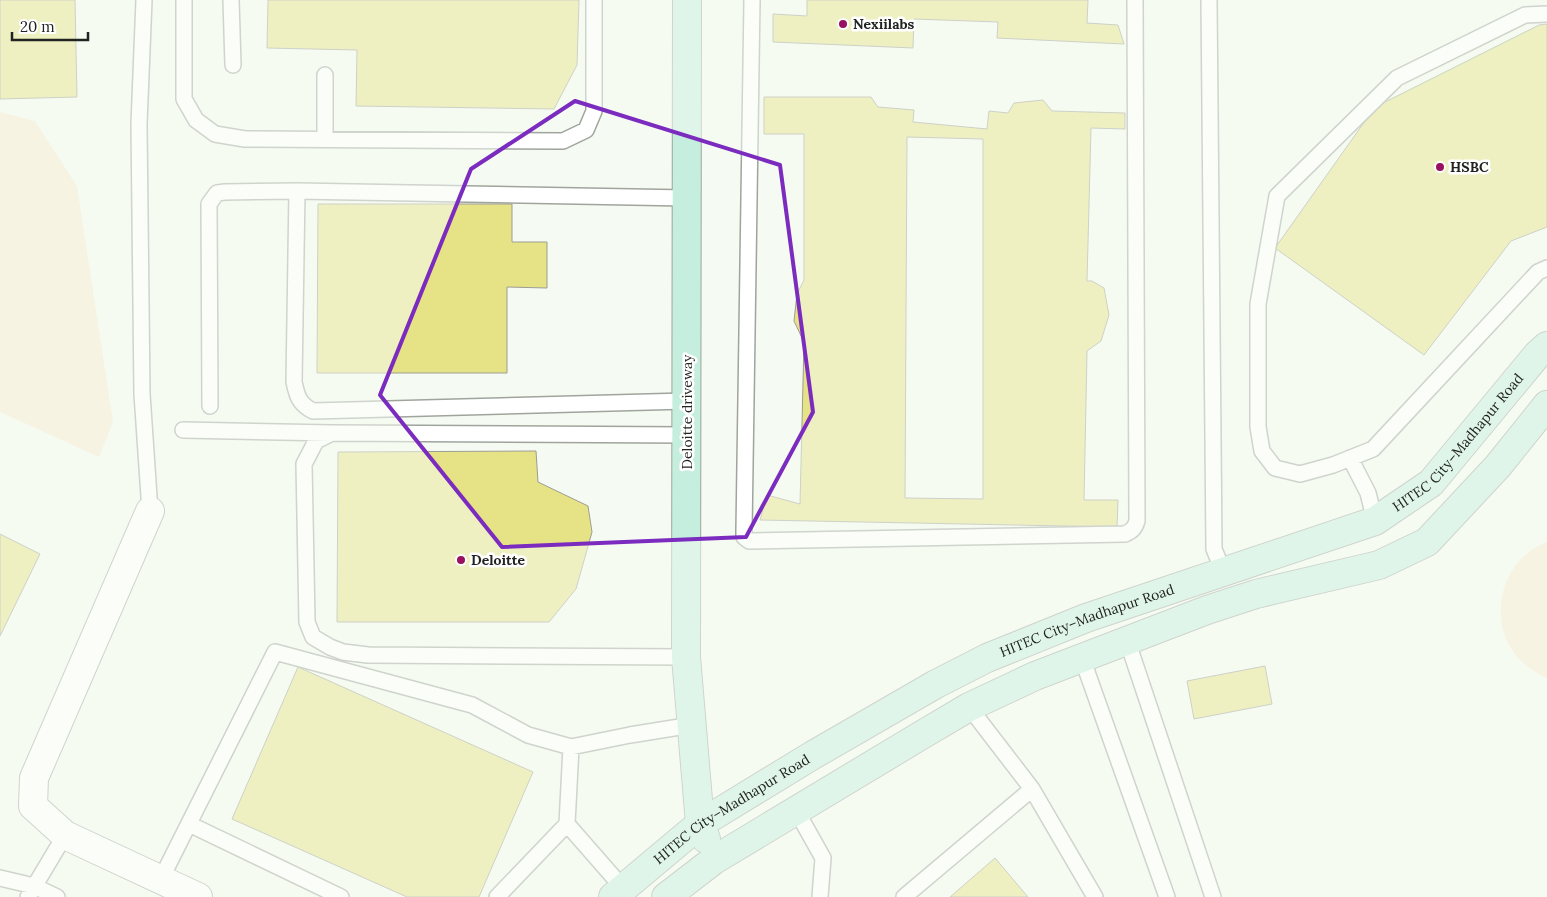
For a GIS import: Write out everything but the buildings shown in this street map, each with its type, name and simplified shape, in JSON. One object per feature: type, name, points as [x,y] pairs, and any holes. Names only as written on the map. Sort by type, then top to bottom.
[{"type":"main road","name":"Deloitte driveway","points":[[687,0],[686,657],[700,824],[714,860]]},
{"type":"main road","name":"HITEC City–Madhapur Road","points":[[618,893],[700,824],[813,754],[936,684],[987,658],[1086,618],[1376,521],[1430,483],[1537,355],[1547,346]]},
{"type":"main road","points":[[666,897],[714,860],[796,810],[969,707],[1035,676],[1207,610],[1256,594],[1379,565],[1427,542],[1498,466],[1547,405]]},
{"type":"street","points":[[150,511],[34,778],[33,806],[65,835],[198,897]]},
{"type":"lane","points":[[144,0],[139,124],[142,394],[150,511]]},
{"type":"lane","points":[[184,0],[184,99],[196,120],[215,134],[244,139],[563,141],[586,130],[594,110],[594,0]]},
{"type":"lane","points":[[231,0],[233,65]]},
{"type":"lane","points":[[752,0],[744,532],[744,537],[749,541],[1125,534],[1136,527],[1135,0]]},
{"type":"lane","points":[[1209,0],[1214,549],[1224,571]]},
{"type":"lane","points":[[1547,14],[1525,15],[1397,78],[1278,196],[1258,304],[1258,427],[1262,452],[1275,468],[1300,474],[1333,465],[1373,449],[1538,272],[1547,268]]},
{"type":"lane","points":[[324,75],[326,139]]},
{"type":"lane","points":[[210,406],[209,204],[217,193],[297,191],[687,198]]},
{"type":"lane","points":[[297,191],[294,382],[297,397],[304,406],[313,411],[686,401]]},
{"type":"lane","points":[[183,430],[332,433],[687,435]]},
{"type":"lane","points":[[332,433],[316,441],[304,464],[306,622],[313,637],[343,652],[368,655],[686,657]]},
{"type":"lane","points":[[1350,458],[1368,493],[1376,521]]},
{"type":"lane","points":[[1127,640],[1214,897]]},
{"type":"lane","points":[[160,879],[275,652],[472,705],[528,735],[571,747],[630,734],[692,725]]},
{"type":"lane","points":[[1082,658],[1167,897]]},
{"type":"lane","points":[[969,707],[1032,789],[1095,897]]},
{"type":"lane","points":[[571,747],[567,824],[618,893]]},
{"type":"lane","points":[[904,897],[1032,789]]},
{"type":"lane","points":[[796,810],[823,858],[820,897]]},
{"type":"lane","points":[[189,824],[341,897]]},
{"type":"lane","points":[[497,897],[567,824]]},
{"type":"lane","points":[[31,892],[65,835]]},
{"type":"lane","points":[[0,878],[31,892],[57,897]]},
{"type":"highlighted area","points":[[575,101],[780,165],[813,412],[746,537],[502,547],[380,395],[471,169]]},
{"type":"shaded area","points":[[0,112],[35,121],[77,186],[113,422],[99,457],[0,412]]},
{"type":"shaded area","points":[[1547,542],[1547,678],[1531,669],[1516,655],[1506,638],[1501,620],[1506,582],[1516,565],[1529,552]]},
{"type":"place","name":"Nexiilabs","points":[[843,24]]},
{"type":"place","name":"HSBC","points":[[1440,167]]},
{"type":"place","name":"Deloitte","points":[[461,560]]}]
